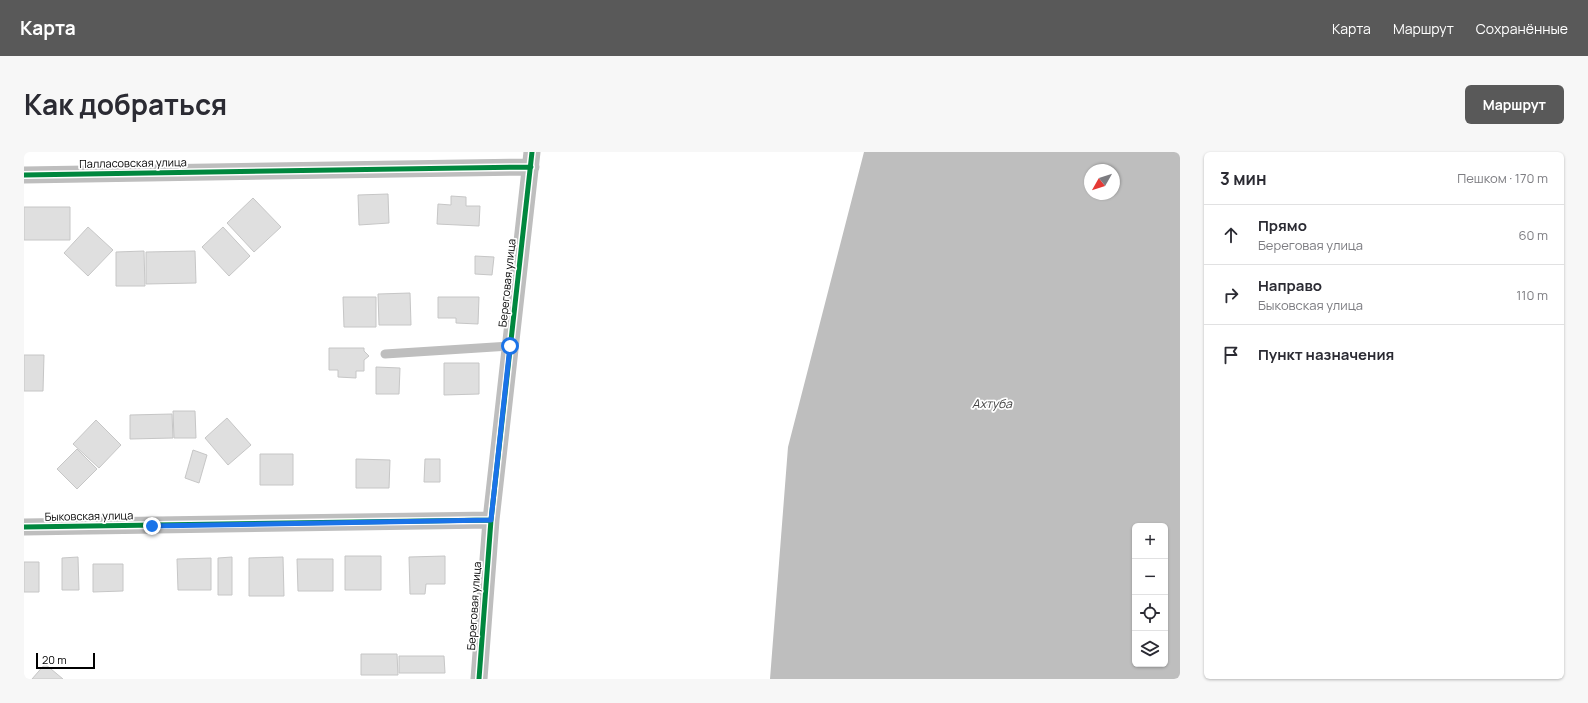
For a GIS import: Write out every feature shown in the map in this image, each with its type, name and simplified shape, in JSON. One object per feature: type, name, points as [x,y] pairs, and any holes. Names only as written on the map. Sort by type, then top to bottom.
[{"type":"street","name":"Палласовская улица","points":[[24,175],[531,159]]},
{"type":"street","name":"Береговая улица","points":[[479,679],[491,520],[531,159]]},
{"type":"street","name":"Быковская улица","points":[[24,527],[491,520]]},
{"type":"lane","points":[[385,354],[510,346]]},
{"type":"water","name":"Ахтуба","points":[[864,152],[1180,152],[1180,679],[770,679],[788,447]]},
{"type":"building","points":[[388,194],[389,223],[359,225],[358,195]]},
{"type":"building","points":[[451,196],[466,197],[466,206],[480,206],[479,226],[437,224],[438,204],[451,205]]},
{"type":"building","points":[[253,198],[281,227],[254,252],[227,223]]},
{"type":"building","points":[[24,207],[70,207],[70,240],[24,240]]},
{"type":"building","points":[[88,227],[113,250],[88,276],[64,253]]},
{"type":"building","points":[[223,227],[250,256],[229,276],[202,247]]},
{"type":"building","points":[[144,251],[145,286],[116,286],[116,252]]},
{"type":"building","points":[[195,251],[196,283],[146,284],[146,252]]},
{"type":"building","points":[[475,256],[494,257],[492,275],[475,274]]},
{"type":"building","points":[[410,293],[411,325],[379,325],[378,294]]},
{"type":"building","points":[[343,297],[376,297],[376,327],[344,327]]},
{"type":"building","points":[[438,297],[479,297],[478,324],[456,323],[456,318],[438,318]]},
{"type":"building","points":[[329,348],[364,348],[364,351],[369,356],[364,360],[364,371],[356,371],[356,378],[338,377],[338,370],[329,370]]},
{"type":"building","points":[[24,355],[44,355],[43,391],[24,391]]},
{"type":"building","points":[[444,363],[479,363],[479,394],[444,395]]},
{"type":"building","points":[[376,367],[400,368],[399,394],[376,394]]},
{"type":"building","points":[[173,411],[195,411],[196,438],[174,438]]},
{"type":"building","points":[[172,414],[173,438],[130,439],[130,415]]},
{"type":"building","points":[[227,418],[251,445],[228,465],[205,438]]},
{"type":"building","points":[[96,420],[121,445],[99,468],[73,444]]},
{"type":"building","points":[[77,449],[97,469],[77,489],[57,469]]},
{"type":"building","points":[[193,450],[207,455],[199,483],[185,478]]},
{"type":"building","points":[[260,454],[293,454],[293,485],[260,485]]},
{"type":"building","points":[[356,459],[390,460],[389,488],[356,488]]},
{"type":"building","points":[[425,459],[440,459],[440,482],[424,482]]},
{"type":"building","points":[[345,556],[381,556],[381,590],[345,590]]},
{"type":"building","points":[[445,556],[445,584],[426,584],[425,594],[410,594],[409,557]]},
{"type":"building","points":[[78,557],[79,590],[62,590],[62,558]]},
{"type":"building","points":[[232,557],[232,595],[218,595],[218,558]]},
{"type":"building","points":[[283,557],[284,596],[249,596],[249,558]]},
{"type":"building","points":[[211,558],[211,590],[178,590],[177,559]]},
{"type":"building","points":[[297,559],[333,559],[333,591],[298,591]]},
{"type":"building","points":[[24,562],[39,562],[39,592],[24,592]]},
{"type":"building","points":[[93,564],[123,564],[123,591],[93,592]]},
{"type":"building","points":[[361,654],[397,654],[398,675],[361,675]]},
{"type":"building","points":[[399,656],[444,656],[445,673],[399,673]]},
{"type":"building","points":[[45,664],[63,679],[32,679]]},
{"type":"cycle path","points":[[479,679],[491,520],[532,152]]},
{"type":"cycle path","points":[[24,175],[531,167]]},
{"type":"cycle path","points":[[24,527],[491,520]]},
{"type":"route","points":[[152,526],[491,520],[510,346]]}]
